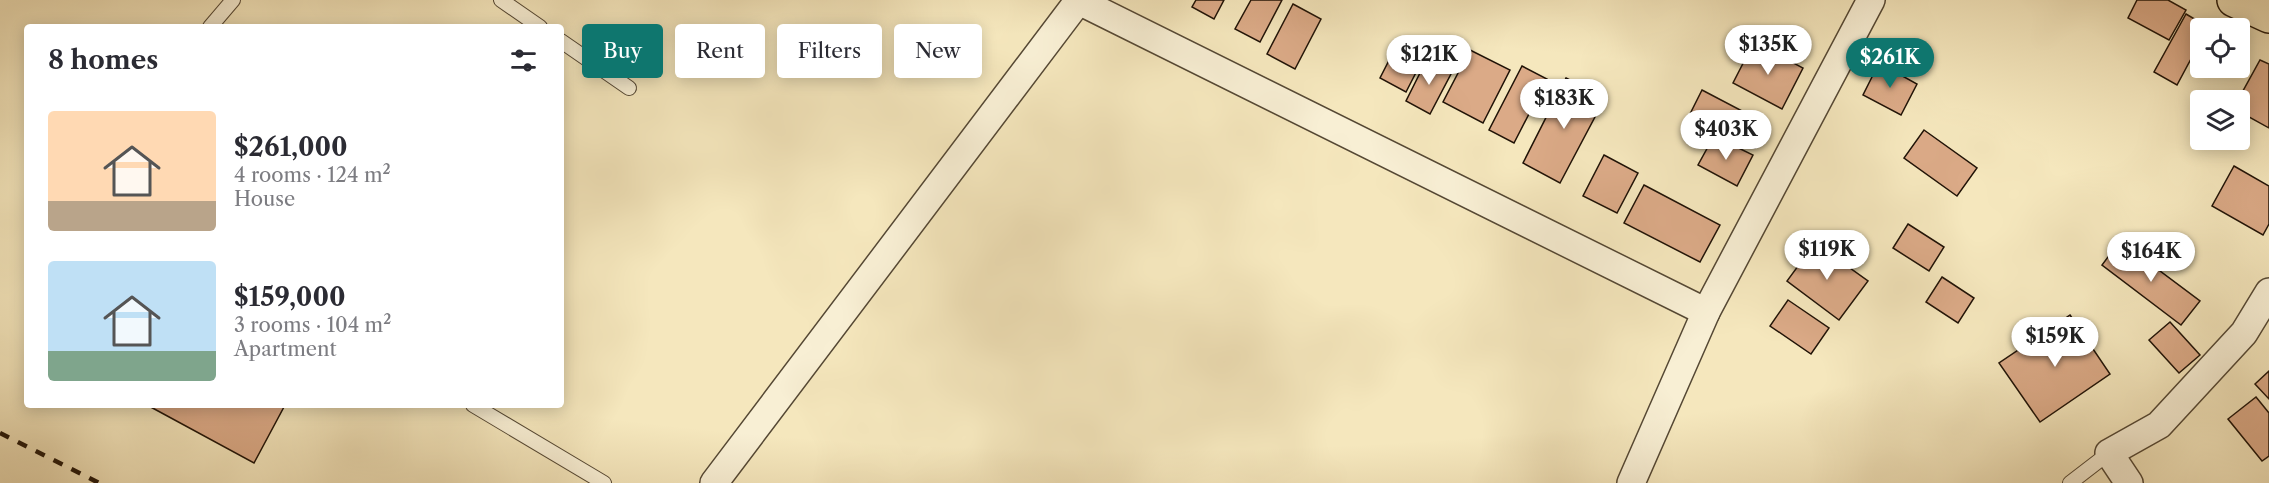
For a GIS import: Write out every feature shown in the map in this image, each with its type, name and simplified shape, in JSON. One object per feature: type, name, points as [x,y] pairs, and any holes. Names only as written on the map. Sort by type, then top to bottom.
[{"type":"main road","points":[[2234,0],[2269,16]]},
{"type":"street","points":[[714,483],[1078,0],[1706,312]]},
{"type":"street","points":[[1631,483],[1706,312],[1871,0]]},
{"type":"street","points":[[2129,483],[2109,453],[2159,425],[2244,333],[2269,292]]},
{"type":"lane","points":[[213,24],[233,0]]},
{"type":"lane","points":[[501,0],[536,24]]},
{"type":"lane","points":[[564,43],[629,88]]},
{"type":"lane","points":[[478,408],[604,483]]},
{"type":"lane","points":[[2070,483],[2109,453]]},
{"type":"building","points":[[1196,0],[1224,0],[1214,19],[1192,7]]},
{"type":"building","points":[[1251,0],[1282,0],[1260,42],[1235,29]]},
{"type":"building","points":[[2137,0],[2168,0],[2186,10],[2169,40],[2128,18]]},
{"type":"building","points":[[1293,4],[1321,19],[1295,69],[1267,54]]},
{"type":"building","points":[[2186,14],[2193,18],[2190,18],[2190,61],[2177,85],[2154,72]]},
{"type":"building","points":[[1400,39],[1426,53],[1406,92],[1380,78]]},
{"type":"building","points":[[1754,42],[1803,68],[1782,109],[1733,83]]},
{"type":"building","points":[[1470,50],[1510,70],[1483,123],[1443,102]]},
{"type":"building","points":[[1427,59],[1452,72],[1430,114],[1406,101]]},
{"type":"building","points":[[2260,60],[2269,64],[2269,128],[2250,118],[2250,90],[2244,90]]},
{"type":"building","points":[[1879,63],[1917,84],[1901,115],[1863,95]]},
{"type":"building","points":[[1522,66],[1547,79],[1514,143],[1489,130]]},
{"type":"building","points":[[1566,78],[1605,98],[1560,183],[1523,163]]},
{"type":"building","points":[[1702,90],[1767,124],[1755,148],[1690,114]]},
{"type":"building","points":[[1924,130],[1977,168],[1957,196],[1904,158]]},
{"type":"building","points":[[1714,136],[1753,155],[1737,186],[1698,165]]},
{"type":"building","points":[[1604,155],[1638,173],[1617,213],[1583,196]]},
{"type":"building","points":[[2234,166],[2269,186],[2269,224],[2263,235],[2212,206]]},
{"type":"building","points":[[1644,185],[1720,225],[1700,262],[1624,223]]},
{"type":"building","points":[[1908,224],[1944,247],[1929,271],[1893,248]]},
{"type":"building","points":[[2120,241],[2200,301],[2181,325],[2102,265]]},
{"type":"building","points":[[1815,243],[1868,281],[1839,320],[1787,281]]},
{"type":"building","points":[[1942,277],[1974,298],[1958,323],[1926,302]]},
{"type":"building","points":[[1788,300],[1829,328],[1811,354],[1770,326]]},
{"type":"building","points":[[2070,315],[2110,374],[2040,422],[1999,363]]},
{"type":"building","points":[[2170,322],[2200,355],[2179,373],[2149,340]]},
{"type":"building","points":[[2269,371],[2269,399],[2255,384]]},
{"type":"building","points":[[2256,397],[2269,413],[2269,456],[2262,461],[2228,419]]},
{"type":"building","points":[[153,408],[283,408],[254,463]]},
{"type":"railway","points":[[0,433],[99,483]]}]
